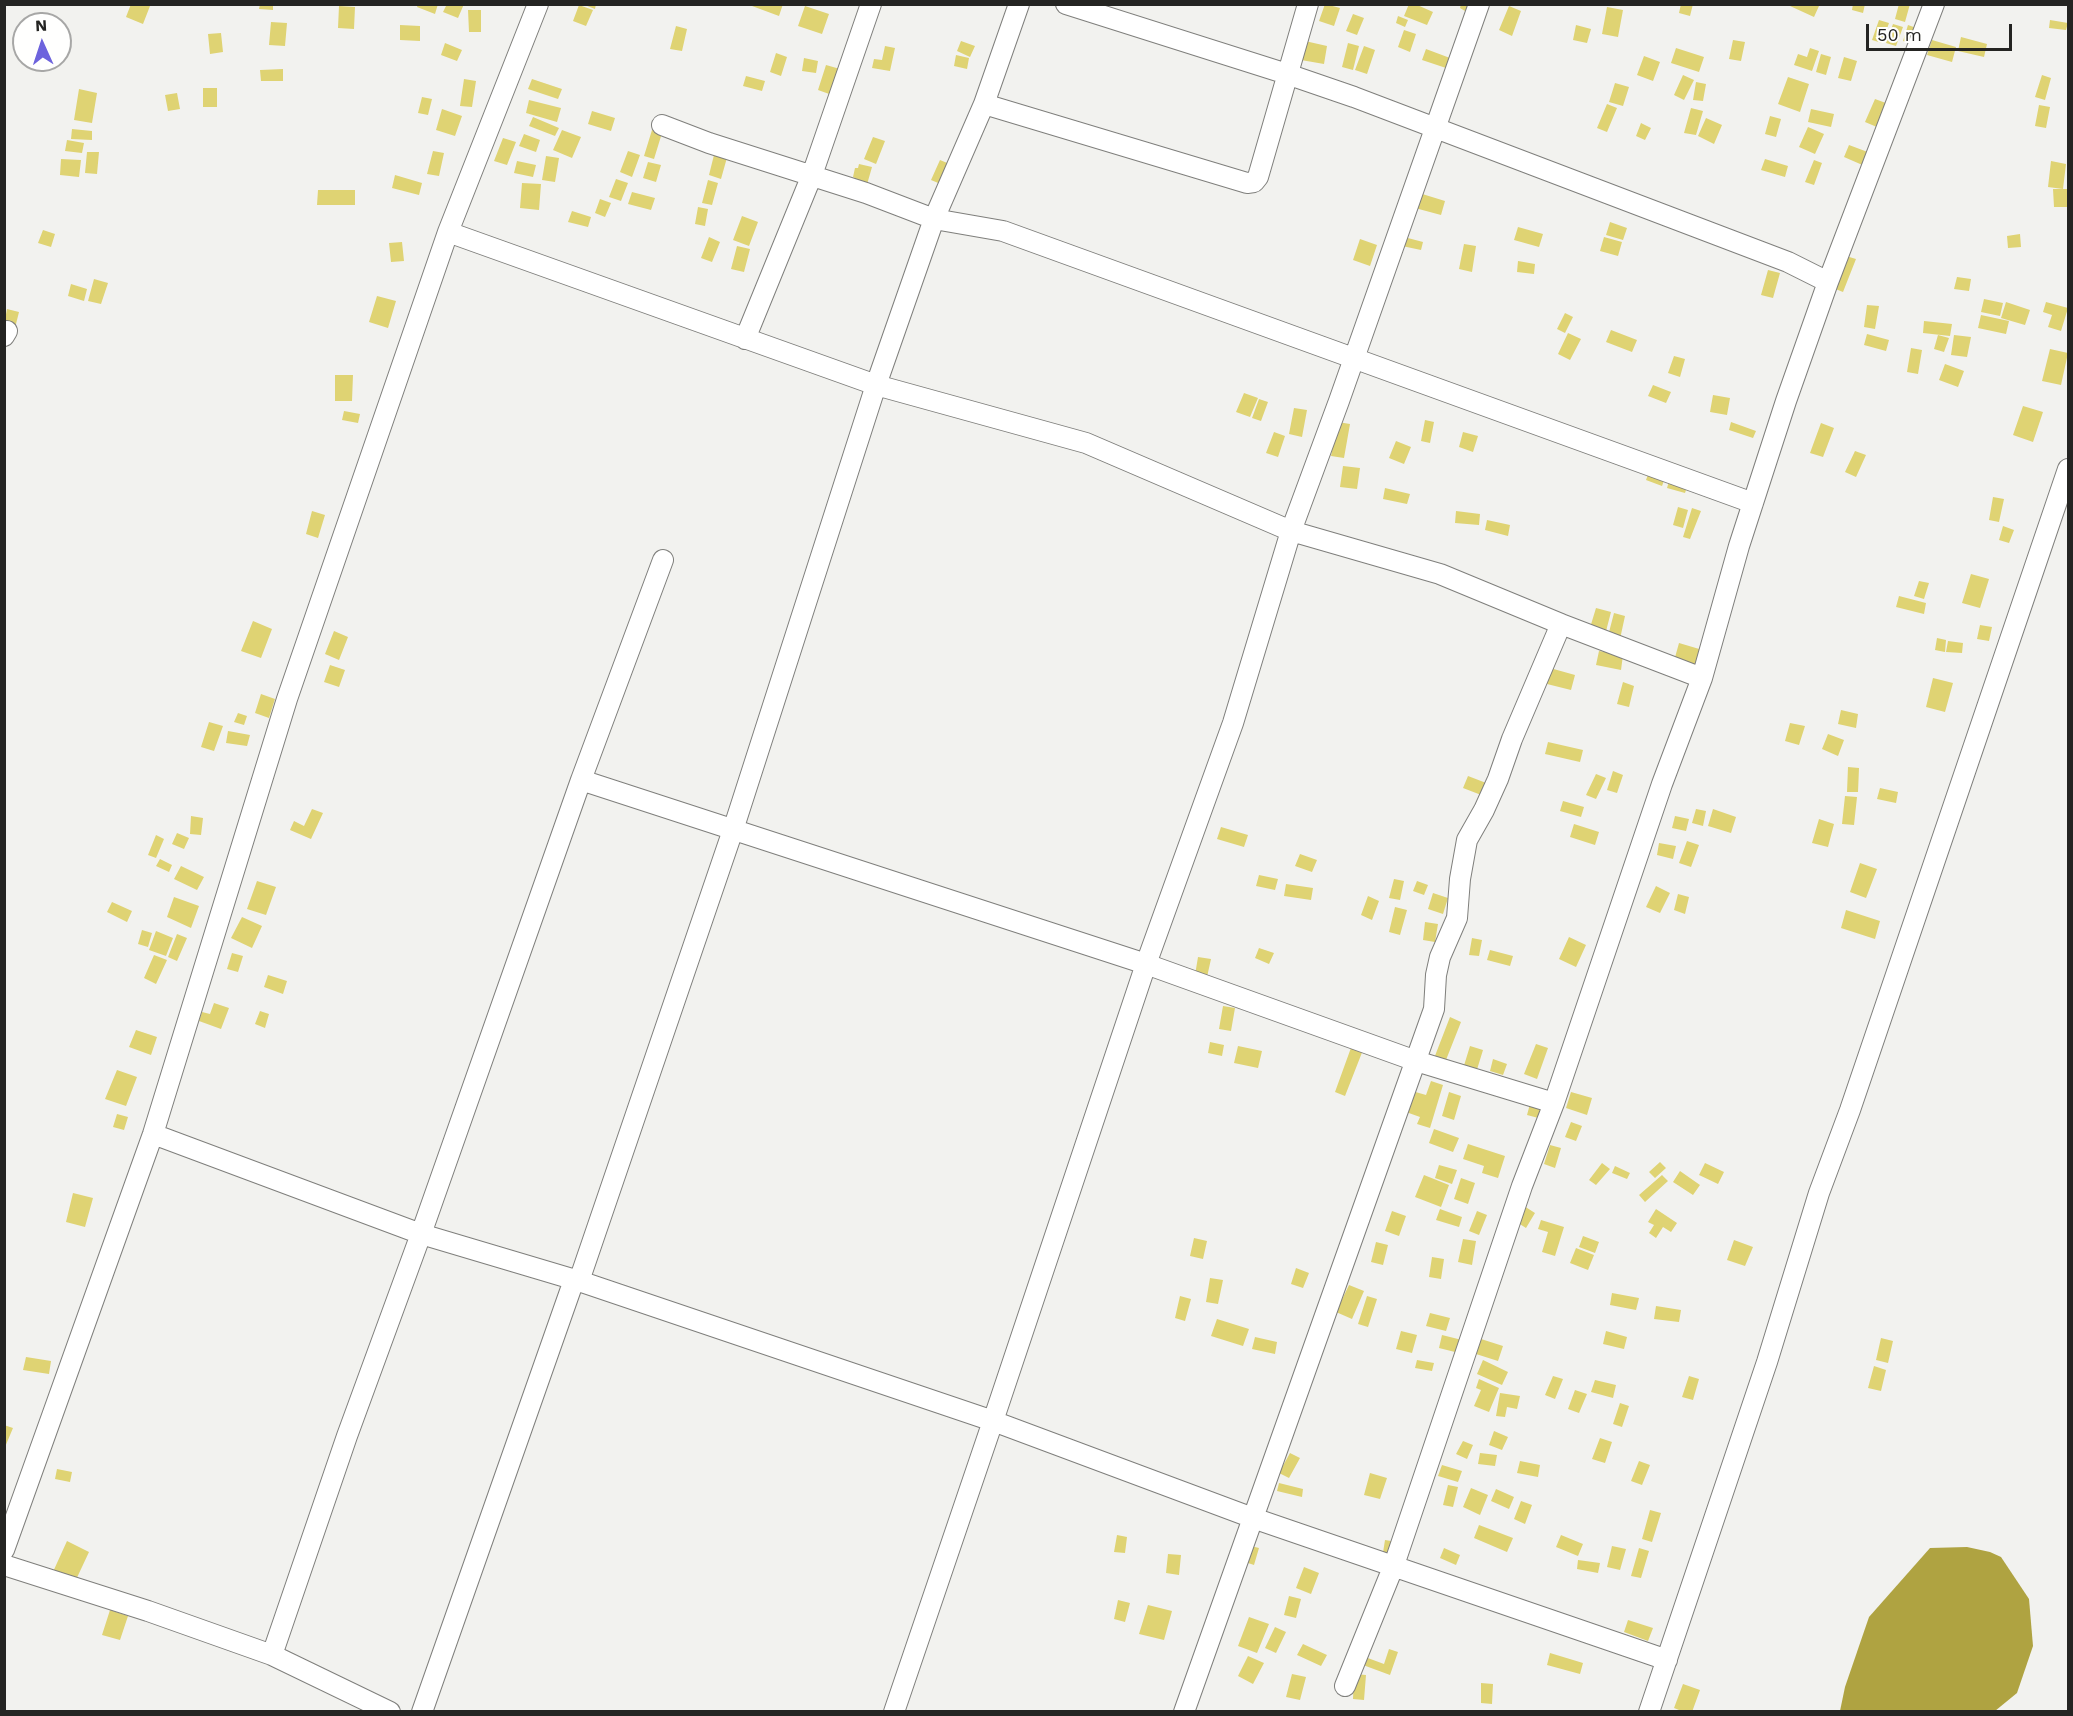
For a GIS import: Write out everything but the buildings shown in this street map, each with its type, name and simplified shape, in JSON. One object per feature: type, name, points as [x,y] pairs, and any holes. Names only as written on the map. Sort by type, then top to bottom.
[{"type":"street","points":[[4,1550],[153,1134],[286,699],[448,232],[538,4]]},
{"type":"street","points":[[745,339],[812,175],[871,4]]},
{"type":"street","points":[[422,1712],[577,1281],[733,830],[876,385],[934,219],[984,104],[1019,4]]},
{"type":"street","points":[[1066,4],[1287,74],[1788,261],[1828,282]]},
{"type":"street","points":[[984,104],[1247,183],[1254,182],[1258,177],[1308,4]]},
{"type":"street","points":[[894,1712],[1146,964],[1233,723],[1290,531],[1479,4]]},
{"type":"street","points":[[1345,1686],[1394,1565],[1522,1186],[1554,1103],[1662,784],[1702,678],[1753,503],[1828,282],[1934,4]]},
{"type":"street","points":[[662,125],[709,143],[866,193],[934,219],[1003,231],[1753,503]]},
{"type":"street","points":[[448,232],[876,385],[1086,443],[1290,531],[1440,574],[1561,624],[1702,678]]},
{"type":"street","points":[[1649,1712],[1767,1362],[1819,1193],[1850,1110],[2068,470]]},
{"type":"street","points":[[272,1655],[347,1436],[422,1234],[581,780],[663,560]]},
{"type":"street","points":[[1184,1712],[1434,1009],[1436,975],[1440,957],[1457,918],[1460,879],[1467,840],[1498,779],[1512,739],[1561,624]]},
{"type":"street","points":[[581,780],[1146,964],[1416,1061],[1554,1103]]},
{"type":"street","points":[[153,1134],[422,1234],[577,1281],[993,1421],[1253,1518],[1667,1660]]},
{"type":"street","points":[[4,1565],[148,1611],[272,1655],[390,1712]]},
{"type":"shaded area","points":[[1967,1547],[2001,1557],[2029,1599],[2033,1646],[2017,1693],[1995,1711],[1840,1711],[1845,1687],[1869,1617],[1930,1548]]}]
